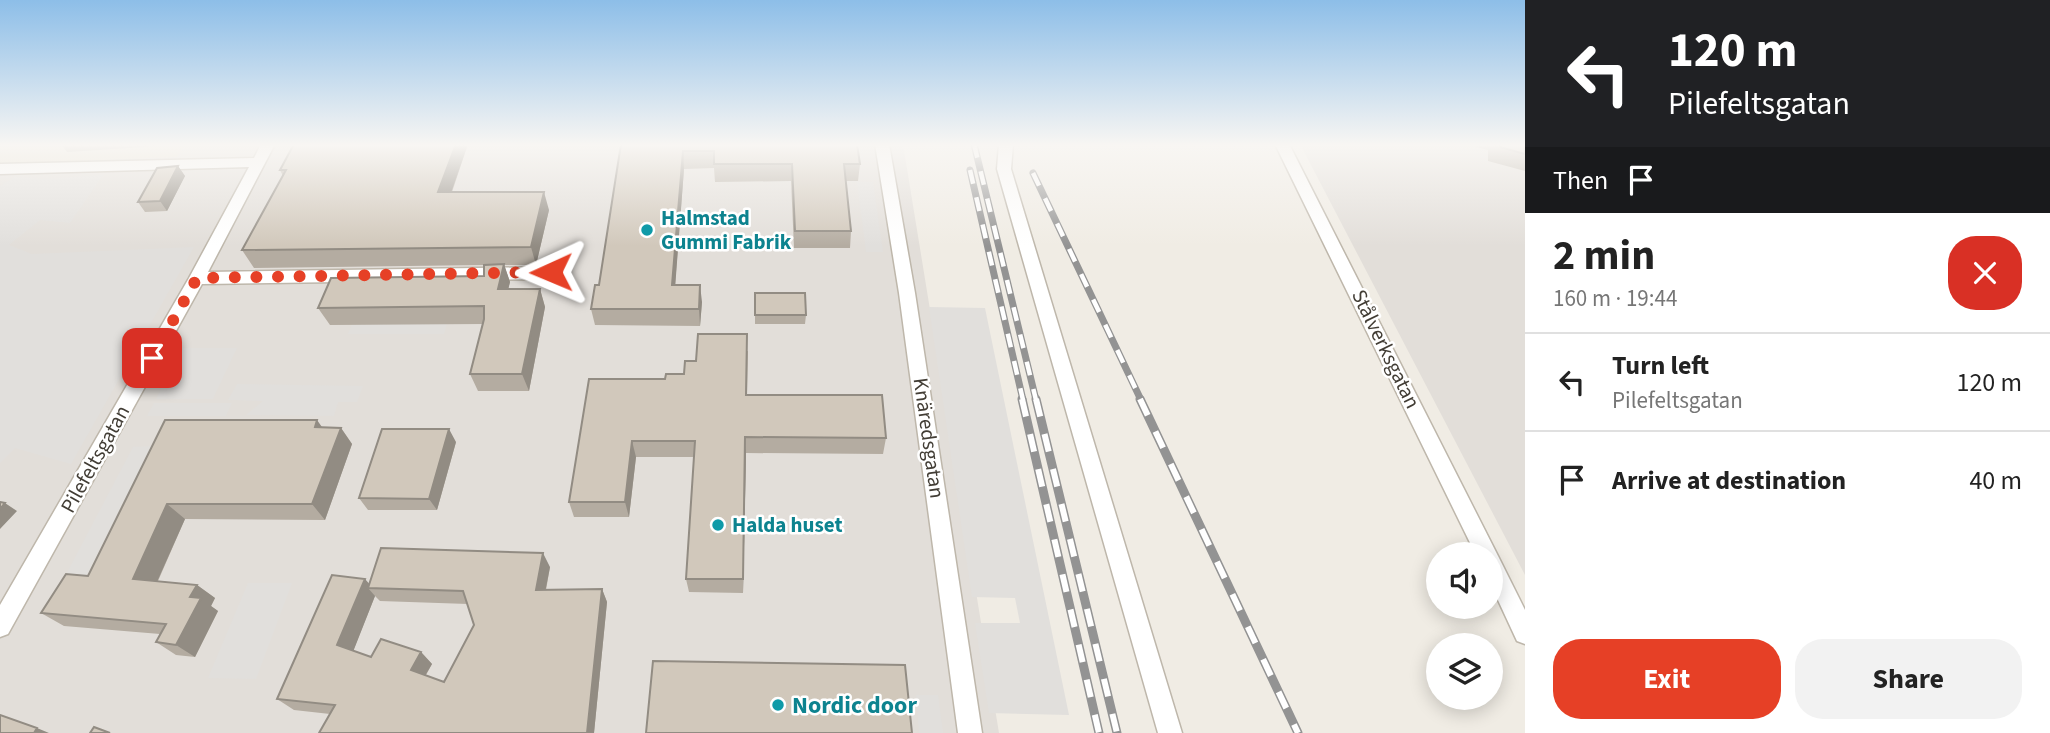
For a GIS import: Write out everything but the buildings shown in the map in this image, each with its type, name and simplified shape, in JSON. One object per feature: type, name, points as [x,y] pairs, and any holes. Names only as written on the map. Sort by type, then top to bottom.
[{"type":"street","name":"Pilefeltsgatan","points":[[0,626],[197,278],[249,178]]},
{"type":"street","name":"Knäredsgatan","points":[[887,178],[907,293],[970,733]]},
{"type":"street","points":[[1007,178],[1170,733]]},
{"type":"street","name":"Stålverksgatan","points":[[1299,178],[1481,542]]},
{"type":"street","points":[[197,278],[551,272]]},
{"type":"street","points":[[1503,587],[1525,632]]},
{"type":"shaded area","points":[[0,178],[909,178],[999,733],[0,733]]},
{"type":"shaded area","points":[[13,178],[101,178],[70,223],[40,220],[9,245],[32,254],[194,247],[71,464],[15,448],[0,463],[0,186]]},
{"type":"shaded area","points":[[1318,178],[1525,178],[1525,575]]},
{"type":"shaded area","points":[[857,182],[873,182],[883,252],[866,252]]},
{"type":"shaded area","points":[[929,307],[985,308],[1069,715],[989,713],[975,623],[1020,623],[1015,598],[972,597]]},
{"type":"shaded area","points":[[352,324],[447,324],[444,334],[348,334]]},
{"type":"shaded area","points":[[183,348],[237,348],[213,399],[156,399]]},
{"type":"shaded area","points":[[237,384],[363,386],[357,402],[338,402],[334,416],[246,415],[263,401],[228,400]]},
{"type":"shaded area","points":[[154,403],[232,403],[226,416],[147,416]]},
{"type":"shaded area","points":[[152,446],[81,586],[60,586],[133,447]]},
{"type":"shaded area","points":[[248,583],[292,583],[256,679],[208,678]]},
{"type":"shaded area","points":[[916,695],[938,695],[943,733],[919,733]]},
{"type":"railway","points":[[972,178],[1023,400]]},
{"type":"railway","points":[[982,178],[1036,400]]},
{"type":"railway","points":[[1035,178],[1141,400]]},
{"type":"railway","points":[[1022,399],[1099,733]]},
{"type":"railway","points":[[1036,399],[1117,733]]},
{"type":"railway","points":[[1140,399],[1298,733]]},
{"type":"place","name":"Halmstad Gummi Fabrik","points":[[647,230]]},
{"type":"place","name":"Halda huset","points":[[718,525]]},
{"type":"place","name":"Nordic door","points":[[778,705]]},
{"type":"route","points":[[152,358],[197,278],[551,272]]}]
